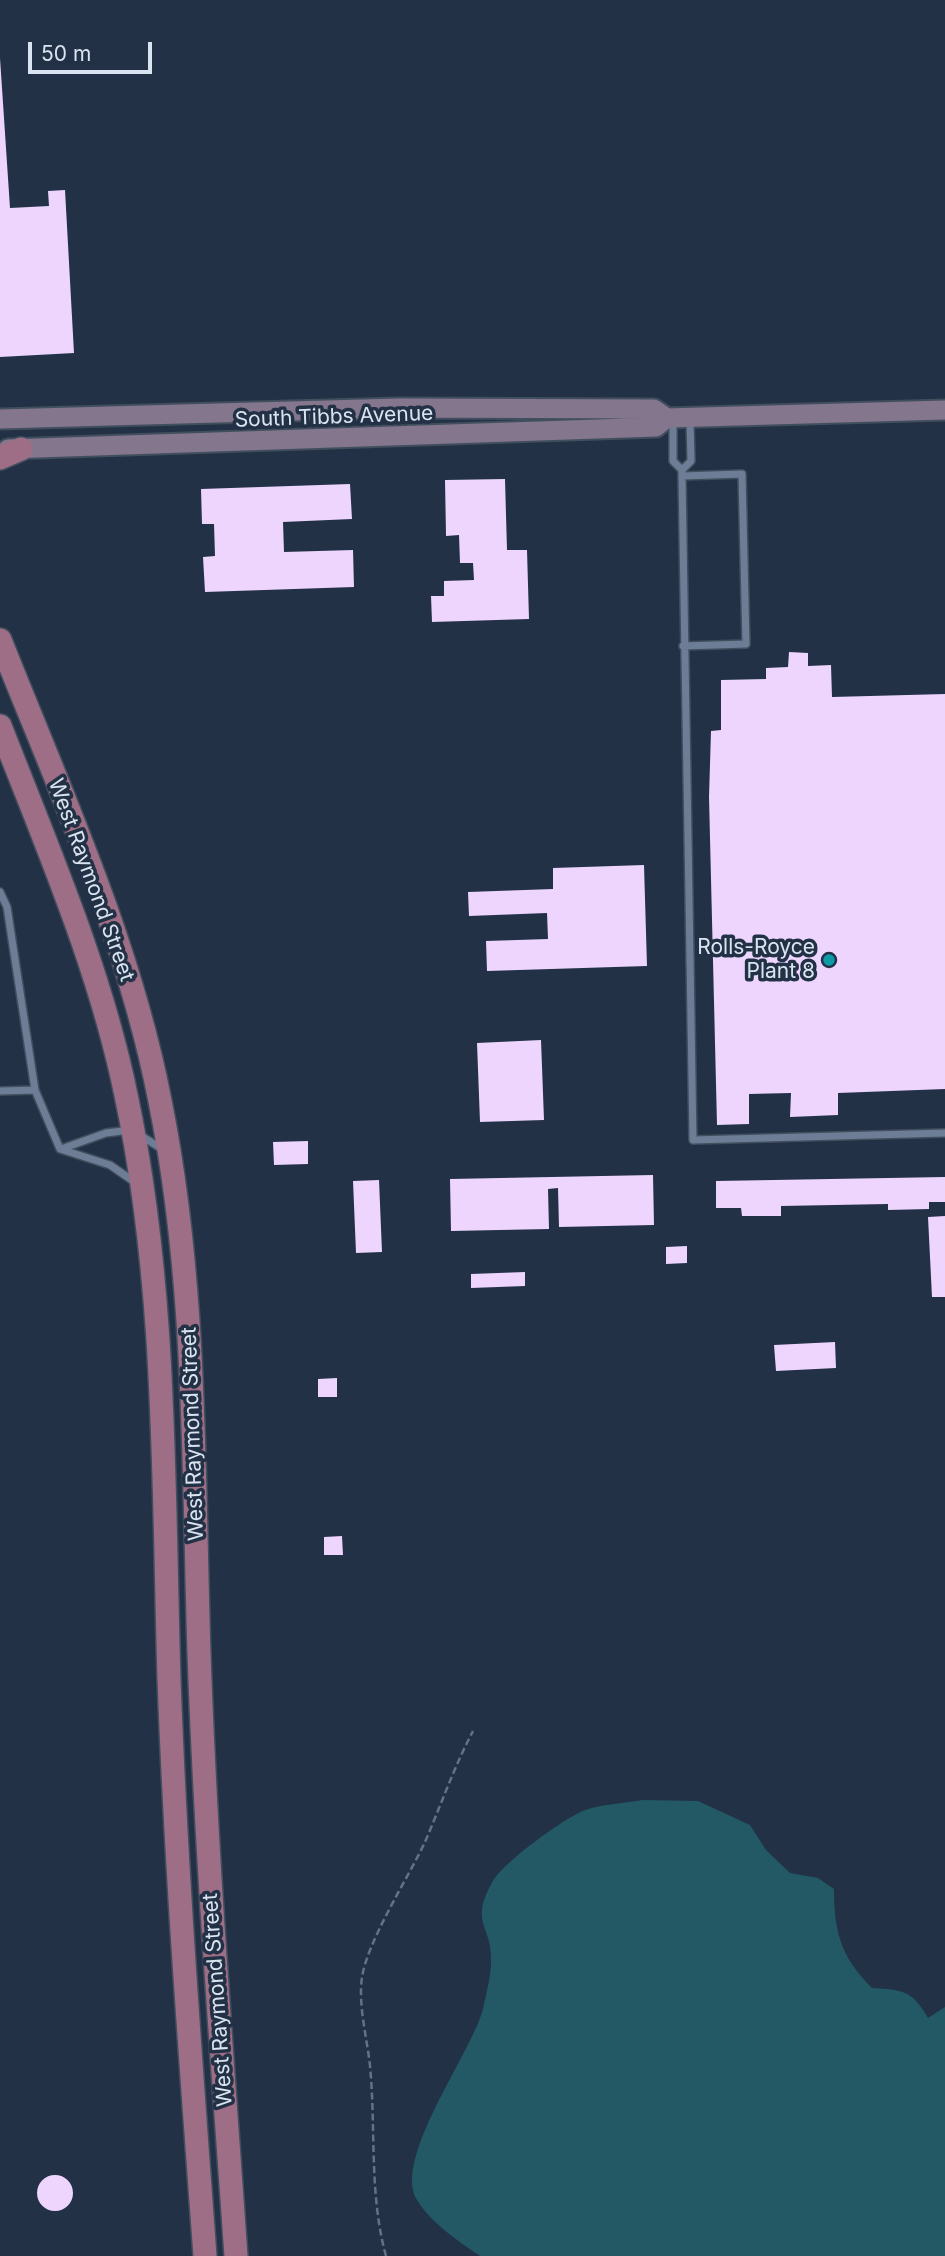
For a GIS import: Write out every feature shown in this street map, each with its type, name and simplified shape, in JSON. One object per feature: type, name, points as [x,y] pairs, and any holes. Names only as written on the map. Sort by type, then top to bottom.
[{"type":"main road","name":"South Tibbs Avenue","points":[[0,419],[399,408],[654,409],[677,418]]},
{"type":"main road","name":"South Tibbs Avenue","points":[[7,452],[656,427],[677,418],[945,410]]},
{"type":"main road","name":"West Raymond Street","points":[[0,640],[112,928],[140,1017],[171,1155],[186,1268],[193,1402],[205,1791],[236,2256]]},
{"type":"main road","name":"West Raymond Street","points":[[0,726],[95,978],[113,1040],[144,1188],[159,1332],[174,1791],[205,2256]]},
{"type":"main road","points":[[174,1791],[205,1791]]},
{"type":"lane","points":[[677,418],[691,461],[682,473]]},
{"type":"lane","points":[[677,418],[674,461],[682,473],[693,1140],[945,1133]]},
{"type":"lane","points":[[682,473],[742,474],[746,644],[683,646]]},
{"type":"lane","points":[[0,892],[35,1090],[60,1149],[110,1165],[144,1188]]},
{"type":"lane","points":[[0,1091],[35,1090]]},
{"type":"lane","points":[[60,1149],[106,1133],[132,1129],[171,1155]]},
{"type":"path","points":[[386,2256],[377,2206],[374,2116],[362,2005],[362,1976],[424,1843],[451,1773],[473,1731]]},
{"type":"shaded area","points":[[643,1800],[698,1801],[750,1825],[766,1850],[790,1873],[818,1878],[834,1889],[841,1943],[853,1966],[872,1988],[906,1993],[917,2002],[928,2018],[945,2007],[945,2256],[480,2256],[437,2224],[417,2200],[412,2182],[415,2159],[436,2106],[483,2009],[491,1950],[483,1924],[482,1907],[493,1881],[521,1852],[575,1815],[599,1806]]},
{"type":"building","points":[[0,58],[10,208],[49,206],[48,191],[65,190],[74,353],[0,357]]},
{"type":"building","points":[[505,479],[507,550],[527,550],[529,619],[432,622],[431,596],[444,596],[444,581],[474,580],[473,563],[460,563],[459,535],[446,536],[445,480]]},
{"type":"building","points":[[350,484],[352,519],[283,522],[284,552],[353,550],[354,587],[205,592],[203,557],[215,556],[214,524],[202,524],[201,489]]},
{"type":"building","name":"Rolls-Royce Plant 8","points":[[789,652],[808,653],[808,666],[831,665],[832,697],[945,694],[945,1089],[838,1093],[838,1115],[790,1117],[791,1093],[749,1094],[749,1124],[717,1125],[709,797],[711,731],[721,730],[721,680],[766,679],[766,668],[788,667]]},
{"type":"building","points":[[644,865],[647,966],[487,971],[486,941],[548,939],[547,913],[469,916],[468,892],[553,889],[553,868]]},
{"type":"building","points":[[541,1040],[544,1120],[480,1122],[477,1043]]},
{"type":"building","points":[[308,1141],[308,1164],[274,1165],[273,1142]]},
{"type":"building","points":[[653,1175],[654,1225],[559,1227],[558,1188],[548,1189],[549,1229],[451,1231],[450,1179]]},
{"type":"building","points":[[945,1177],[945,1202],[929,1202],[929,1209],[888,1210],[888,1204],[781,1206],[781,1216],[742,1216],[741,1208],[716,1208],[716,1181]]},
{"type":"building","points":[[379,1180],[382,1252],[356,1253],[353,1181]]},
{"type":"building","points":[[945,1216],[945,1297],[932,1297],[928,1217]]},
{"type":"building","points":[[687,1246],[687,1263],[666,1264],[666,1247]]},
{"type":"building","points":[[525,1272],[525,1286],[471,1288],[471,1274]]},
{"type":"building","points":[[835,1342],[836,1368],[776,1371],[774,1345]]},
{"type":"building","points":[[337,1378],[337,1397],[318,1397],[318,1379]]},
{"type":"building","points":[[342,1536],[343,1555],[324,1555],[324,1537]]},
{"type":"building","points":[[55,2175],[68,2180],[73,2193],[68,2206],[55,2211],[42,2206],[37,2193],[42,2180]]},
{"type":"place","name":"Rolls-Royce Plant 8","points":[[829,960]]}]
